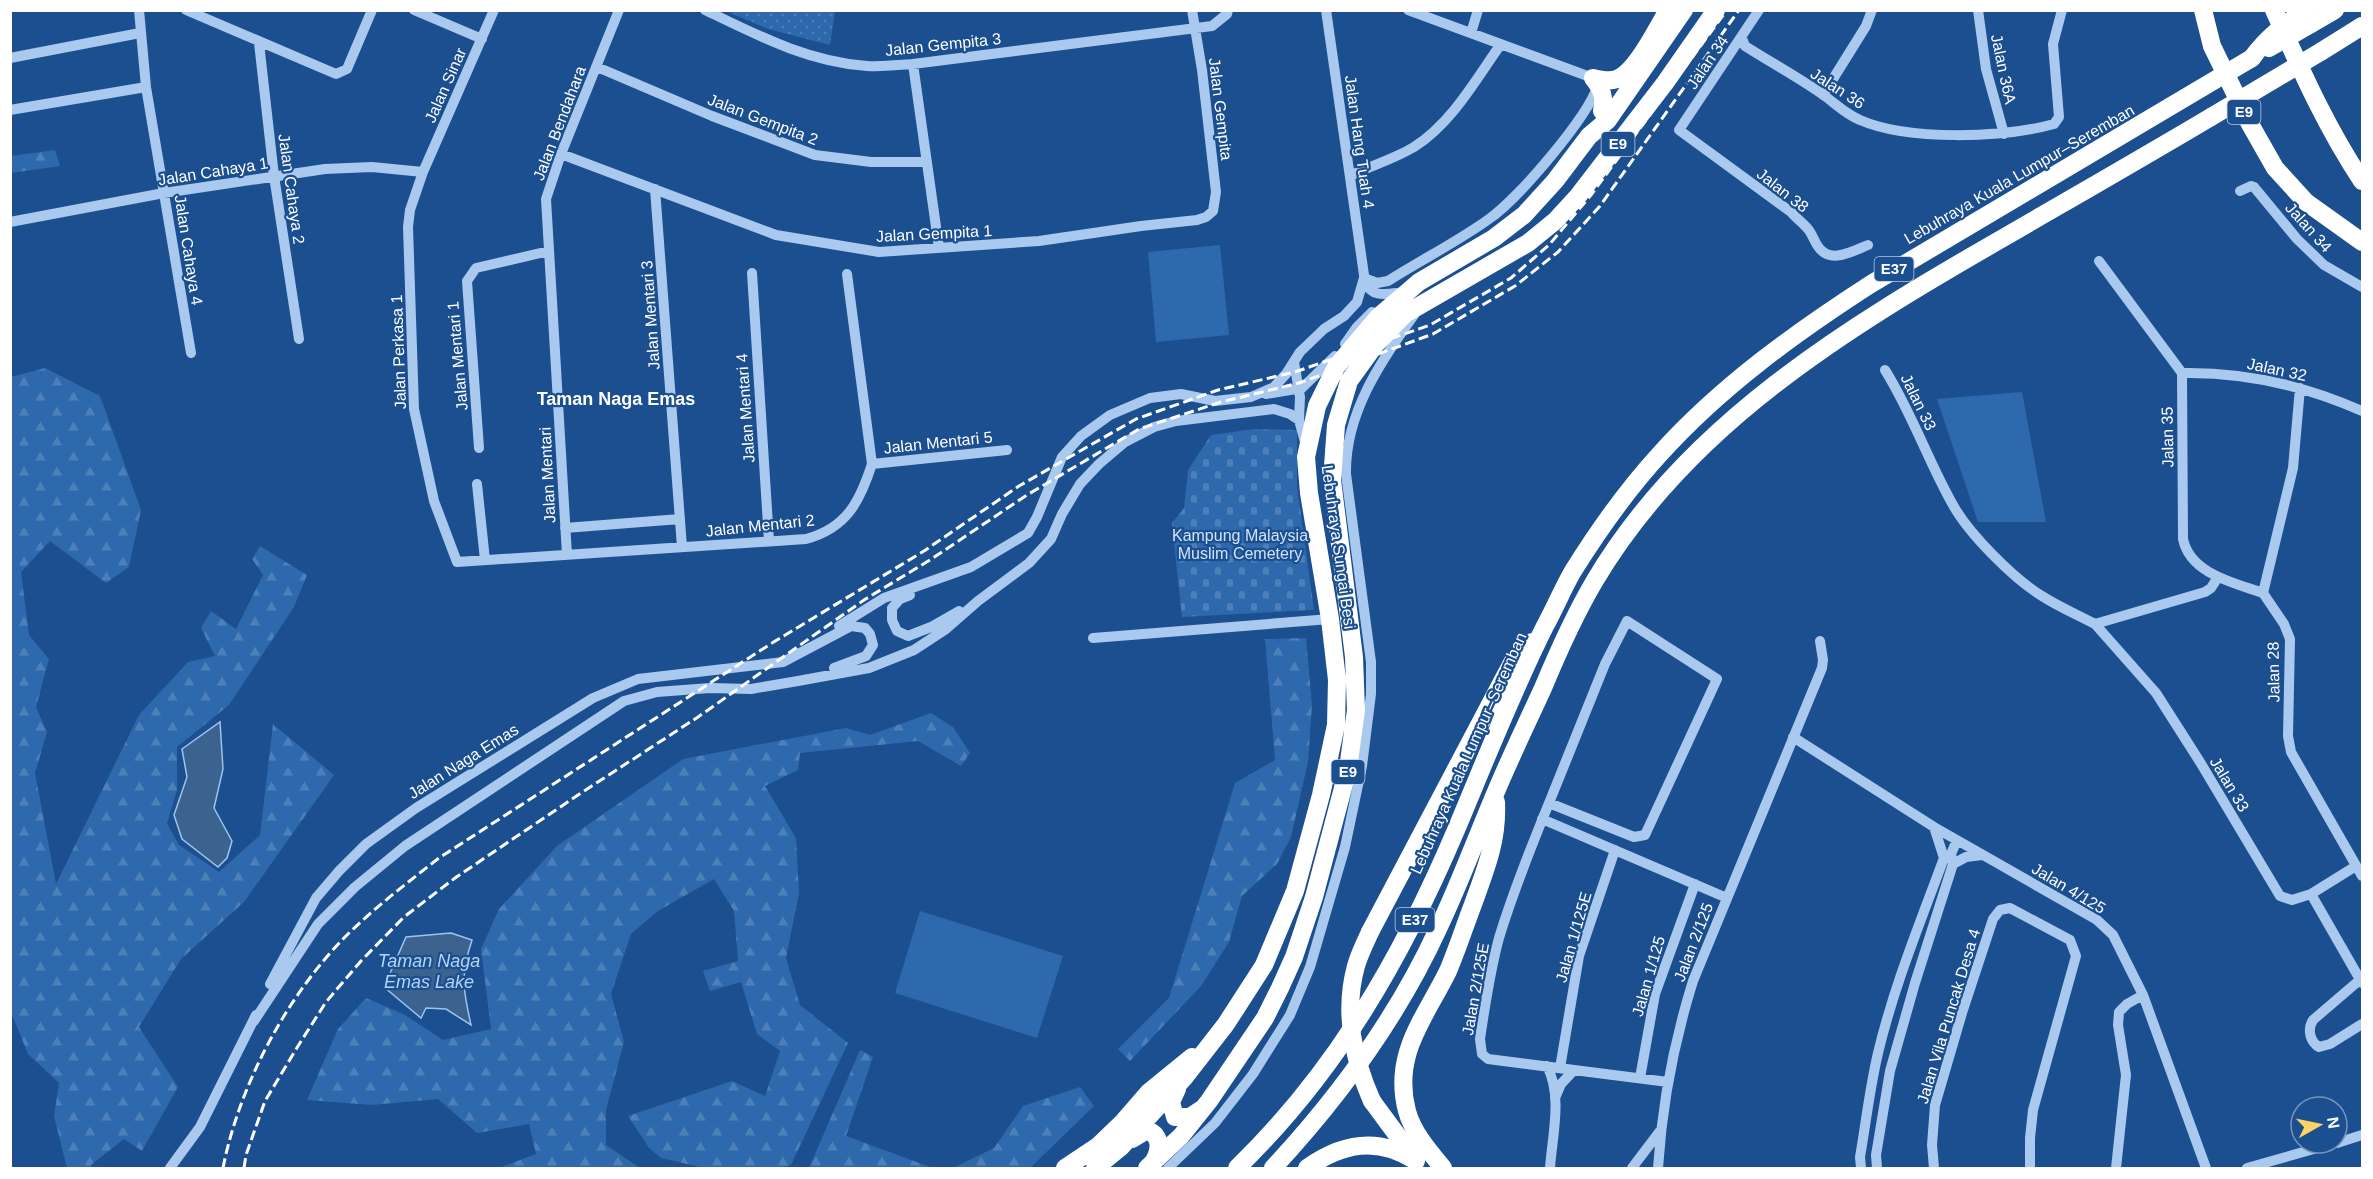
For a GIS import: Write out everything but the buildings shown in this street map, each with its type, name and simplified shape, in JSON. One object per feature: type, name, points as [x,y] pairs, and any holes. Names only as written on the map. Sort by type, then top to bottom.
[{"type":"highway","points":[[1588,136],[1668,10]]},
{"type":"highway","name":"Lebuhraya Sungai Besi","points":[[1095,1168],[1121,1148],[1184,1078],[1245,997],[1264,965],[1295,891],[1322,795],[1336,725],[1337,680],[1309,493],[1306,457],[1317,406],[1336,367],[1378,316],[1419,282],[1494,238],[1524,215],[1555,181],[1588,136],[1608,120],[1684,10]]},
{"type":"highway","points":[[1502,258],[1575,184],[1658,76],[1701,10]]},
{"type":"highway","name":"Lebuhraya Sungai Besi","points":[[1155,1168],[1205,1107],[1265,1018],[1294,957],[1322,871],[1348,769],[1356,710],[1354,657],[1332,480],[1336,425],[1349,381],[1375,345],[1405,314],[1528,243],[1555,221],[1578,196],[1665,83],[1716,10]]},
{"type":"highway","name":"E9","points":[[2203,10],[2212,46],[2250,124],[2275,168],[2306,202],[2362,242]]},
{"type":"highway","points":[[2274,10],[2315,102],[2337,143],[2362,181]]},
{"type":"highway","points":[[2308,17],[2335,10]]},
{"type":"highway","name":"Lebuhraya Kuala Lumpur–Seremban","points":[[1238,1168],[1307,1092],[1341,1048],[1380,987],[1417,916],[1511,696],[1572,572],[1650,464],[1735,383],[1818,318],[1870,284],[2252,58],[2264,41],[2277,29],[2308,17]]},
{"type":"highway","name":"E37","points":[[1273,1168],[1345,1084],[1390,1019],[1438,929],[1495,794],[1551,669],[1593,583],[1629,529],[1657,494],[1734,418],[1777,381],[1843,334],[1928,281],[2211,117],[2362,26]]},
{"type":"highway","points":[[1602,111],[1604,101],[1596,81],[1613,80],[1628,72]]},
{"type":"highway","points":[[1420,1165],[1372,1101],[1362,1079],[1351,1038],[1350,1003],[1356,966],[1370,932],[1513,661],[1526,646],[1539,638]]},
{"type":"highway","points":[[1443,1168],[1421,1140],[1408,1112],[1404,1089],[1404,1064],[1412,1039],[1457,949],[1493,848],[1497,818],[1495,794]]},
{"type":"highway","points":[[1065,1168],[1098,1146],[1149,1092],[1211,1042]]},
{"type":"highway","points":[[1184,1078],[1171,1102],[1173,1113],[1178,1118],[1186,1118],[1205,1107]]},
{"type":"highway","points":[[1121,1148],[1138,1134],[1147,1130],[1154,1133],[1159,1149],[1155,1168]]},
{"type":"highway","points":[[1307,1168],[1330,1153],[1357,1146],[1391,1149],[1420,1165]]},
{"type":"street","name":"Jalan Cahaya 4","points":[[139,10],[146,87],[191,353]]},
{"type":"street","points":[[186,10],[331,73],[341,74],[347,69],[372,10]]},
{"type":"street","points":[[414,10],[482,39]]},
{"type":"street","name":"Jalan Sinar","points":[[423,172],[494,10]]},
{"type":"street","name":"Jalan Bendahara","points":[[549,251],[546,200],[561,154],[619,10]]},
{"type":"street","name":"Jalan Gempita 3","points":[[705,10],[785,48],[831,61],[867,66],[913,64],[1194,29],[1212,26],[1227,14],[1228,10]]},
{"type":"street","name":"Jalan Gempita","points":[[1192,10],[1202,70],[1216,192],[1213,211]]},
{"type":"street","name":"Jalan Hang Tuah 4","points":[[1326,10],[1364,278]]},
{"type":"street","points":[[1364,278],[1377,283],[1388,280],[1491,218],[1561,144],[1594,98],[1596,81],[1408,10]]},
{"type":"street","points":[[1471,33],[1478,10]]},
{"type":"street","name":"Jalan 34","points":[[1679,130],[1759,10]]},
{"type":"street","points":[[1823,95],[1866,26],[1872,10]]},
{"type":"street","name":"Jalan 36A","points":[[1978,10],[1986,69],[2004,134]]},
{"type":"street","points":[[2004,134],[2054,124],[2059,117],[2053,44],[2062,10]]},
{"type":"street","points":[[10,58],[140,33]]},
{"type":"street","name":"Jalan 36","points":[[1742,38],[1745,46],[1860,121],[1903,131],[1940,134],[2004,134]]},
{"type":"street","name":"Jalan Cahaya 2","points":[[259,43],[274,176],[299,339]]},
{"type":"street","points":[[1350,176],[1413,147],[1435,131],[1462,100],[1502,44]]},
{"type":"street","points":[[913,64],[939,248]]},
{"type":"street","name":"Jalan Gempita 2","points":[[597,66],[712,116],[815,155],[871,162],[927,162]]},
{"type":"street","points":[[10,110],[146,87]]},
{"type":"street","name":"Jalan 38","points":[[1679,130],[1791,212],[1807,228],[1818,247],[1826,254],[1835,256],[1845,254],[1868,245]]},
{"type":"street","name":"Jalan Gempita 1","points":[[561,154],[776,235],[879,252],[1039,241],[1197,220],[1206,218],[1213,211]]},
{"type":"street","name":"Jalan Cahaya 1","points":[[10,222],[164,193],[326,169],[372,167],[423,172]]},
{"type":"street","name":"Jalan Perkasa 1","points":[[423,172],[410,210],[408,227],[414,409],[434,501],[457,562]]},
{"type":"street","name":"Jalan 34","points":[[2240,191],[2254,187],[2297,238],[2324,265],[2358,281],[2362,286]]},
{"type":"street","name":"Jalan Mentari 3","points":[[655,189],[682,547]]},
{"type":"street","name":"Jalan Mentari 1","points":[[479,448],[466,281],[476,268],[549,251]]},
{"type":"street","name":"Jalan Mentari","points":[[549,251],[567,555]]},
{"type":"street","points":[[2099,261],[2182,373]]},
{"type":"street","name":"Jalan Mentari 4","points":[[752,273],[769,541]]},
{"type":"street","name":"Jalan Mentari 2","points":[[457,562],[806,539],[823,534],[842,521],[863,491],[872,464],[847,274]]},
{"type":"street","points":[[1364,278],[1366,286],[1374,293],[1384,295],[1396,293]]},
{"type":"street","name":"Jalan Naga Emas","points":[[783,662],[884,598],[971,567],[1028,533],[1062,457],[1082,436],[1110,415],[1150,398],[1181,394],[1215,401],[1251,397],[1274,387],[1300,352],[1324,329],[1344,316],[1357,302],[1364,278]]},
{"type":"street","points":[[1251,397],[1299,389],[1313,380],[1341,350],[1357,327],[1378,306],[1396,293],[1419,282]]},
{"type":"street","points":[[1155,1168],[1215,1123],[1253,1074],[1290,1015],[1310,967],[1327,914],[1351,820],[1369,726],[1371,694],[1371,662],[1346,474],[1346,455],[1356,412],[1391,346],[1423,303]]},
{"type":"street","points":[[1294,362],[1299,389],[1294,417],[1304,433],[1306,457]]},
{"type":"street","name":"Jalan 33","points":[[1885,370],[1899,392],[1942,485],[1968,527],[2020,580],[2041,596],[2095,624],[2156,693],[2280,896],[2292,900],[2311,894],[2359,871]]},
{"type":"street","name":"Jalan 32","points":[[2182,373],[2220,374],[2300,388],[2362,411]]},
{"type":"street","name":"Jalan 35","points":[[2182,373],[2185,546],[2194,561],[2218,577],[2263,593]]},
{"type":"street","points":[[2263,593],[2293,468],[2300,388]]},
{"type":"street","name":"Jalan Naga Emas","points":[[254,1021],[318,924],[355,887],[405,846],[624,701],[657,692],[710,687],[751,688],[798,681],[869,668],[914,650],[946,629],[978,601],[1029,563],[1052,539],[1062,514],[1080,484],[1125,442],[1154,427],[1176,422],[1274,409],[1294,417]]},
{"type":"street","name":"Jalan Mentari 5","points":[[872,464],[1007,450]]},
{"type":"street","points":[[477,484],[485,560]]},
{"type":"street","points":[[565,528],[680,519]]},
{"type":"street","points":[[2095,624],[2205,592],[2211,588],[2218,577]]},
{"type":"street","name":"Jalan Naga Emas","points":[[941,579],[900,599],[892,608],[892,620],[897,631],[908,636],[931,627],[978,601]]},
{"type":"street","name":"Jalan 28","points":[[2263,593],[2284,624],[2290,639],[2288,736],[2291,752],[2359,871]]},
{"type":"street","points":[[1093,638],[1329,619]]},
{"type":"street","name":"Jalan 2/125E","points":[[1549,803],[1634,837],[1645,835],[1717,680],[1627,621],[1605,664],[1542,819],[1499,939],[1485,1008],[1480,1047],[1482,1054],[1488,1059],[1668,1082]]},
{"type":"street","name":"Jalan Naga Emas","points":[[170,1168],[201,1126],[254,1021],[282,959],[316,898],[366,844],[416,808],[593,698],[638,679],[783,662],[851,626],[865,628],[870,634],[873,645],[866,656],[798,681]]},
{"type":"street","name":"Jalan 2/125","points":[[1658,1168],[1660,1131],[1680,1023],[1693,981],[1822,668],[1820,640]]},
{"type":"street","name":"Jalan 4/125","points":[[1793,737],[1934,827],[2097,920],[2113,935],[2143,995],[2206,1168]]},
{"type":"street","points":[[1542,819],[1727,898]]},
{"type":"street","points":[[1877,1168],[1876,1155],[1890,1071],[1949,859],[1934,827]]},
{"type":"street","points":[[1861,1168],[1862,1146],[1875,1067],[1899,978],[1957,840]]},
{"type":"street","name":"Jalan 1/125E","points":[[1560,1068],[1579,956],[1615,850]]},
{"type":"street","points":[[1949,859],[1982,855]]},
{"type":"street","name":"Jalan 1/125","points":[[1640,1078],[1654,994],[1695,884]]},
{"type":"street","points":[[2311,894],[2362,980],[2317,1015],[2310,1024],[2309,1031],[2313,1042],[2319,1047],[2324,1046],[2362,1024]]},
{"type":"street","name":"Jalan Vila Puncak Desa 4","points":[[1934,1168],[1932,1145],[1935,1105],[1993,919],[2000,910],[2010,908],[2070,940],[2076,956],[2033,1110],[2030,1168]]},
{"type":"street","points":[[2116,1168],[2126,1075],[2118,1025],[2119,1012],[2127,1004],[2143,995]]},
{"type":"street","points":[[1547,1066],[1551,1074],[1555,1098],[1550,1168]]},
{"type":"street","points":[[1555,1098],[1561,1084],[1574,1070]]},
{"type":"street","points":[[1632,1168],[1660,1131]]},
{"type":"street","points":[[2247,1168],[2293,1155]]},
{"type":"green space","points":[[726,11],[835,11],[830,45],[768,29]]},
{"type":"green space","points":[[55,150],[60,166],[11,173],[11,156]]},
{"type":"green space","points":[[1220,245],[1229,335],[1156,342],[1148,252]]},
{"type":"green space","points":[[45,368],[100,396],[141,510],[129,567],[106,583],[50,541],[21,572],[29,635],[49,659],[36,707],[47,732],[35,773],[56,884],[139,715],[188,662],[215,656],[201,628],[211,611],[236,629],[263,575],[252,559],[260,546],[307,575],[294,607],[229,705],[177,747],[177,790],[167,823],[179,845],[219,872],[260,835],[273,724],[334,775],[244,902],[181,959],[139,1027],[178,1087],[142,1151],[124,1139],[91,1165],[92,1168],[67,1168],[54,1116],[59,1083],[28,1054],[11,1012],[11,377]]},
{"type":"green space","points":[[2022,392],[2046,522],[1978,522],[1937,399]]},
{"type":"green space","name":"Kampung Malaysia Muslim Cemetery","points":[[1254,429],[1297,430],[1297,486],[1314,610],[1182,617],[1172,523],[1184,508],[1188,470],[1211,435]]},
{"type":"green space","points":[[1306,638],[1312,705],[1308,762],[1291,837],[1277,864],[1242,896],[1229,942],[1201,986],[1130,1061],[1118,1049],[1169,998],[1235,783],[1275,760],[1265,639]]},
{"type":"green space","points":[[931,713],[953,727],[970,753],[961,766],[918,741],[800,753],[798,770],[765,786],[796,838],[799,893],[786,958],[800,1005],[848,1043],[791,1165],[781,1168],[705,1168],[661,1158],[649,1148],[628,1116],[732,1081],[765,1096],[780,1051],[757,1034],[741,982],[710,991],[703,971],[738,961],[734,911],[714,879],[658,911],[631,934],[611,994],[624,1042],[606,1110],[606,1145],[640,1168],[499,1168],[536,1154],[529,1124],[477,1133],[438,1099],[372,1105],[307,1100],[338,1029],[366,998],[405,1015],[443,1040],[491,1029],[481,949],[499,909],[557,846],[683,759],[846,728],[870,735]]},
{"type":"green space","points":[[920,911],[1063,956],[1037,1038],[895,993]]},
{"type":"green space","points":[[860,1050],[873,1057],[846,1136],[933,1168],[809,1168]]},
{"type":"green space","points":[[1080,1087],[1094,1106],[1030,1168],[953,1168],[994,1148],[1023,1106]]},
{"type":"water","points":[[220,722],[223,769],[214,808],[232,841],[227,858],[218,867],[182,839],[174,815],[187,777],[182,749]]},
{"type":"water","name":"Taman Naga Emas Lake","points":[[451,933],[472,940],[464,973],[466,1002],[471,1025],[446,1009],[426,1008],[421,1018],[384,987],[406,937]]},
{"type":"railway","points":[[223,1168],[230,1137],[253,1075],[268,1044],[303,987],[323,961],[356,926],[439,858],[772,643],[924,551],[1019,486],[1136,419],[1218,390],[1295,372],[1430,325],[1511,278],[1549,245],[1591,195],[1727,10]]},
{"type":"railway","points":[[244,1168],[246,1155],[265,1101],[326,1002],[361,961],[404,917],[455,878],[698,717],[864,600],[930,560],[1027,495],[1139,429],[1221,402],[1299,383],[1433,334],[1515,286],[1558,252],[1600,206],[1739,10]]},
{"type":"district","name":"Taman Naga Emas","points":[[616,399]]}]
